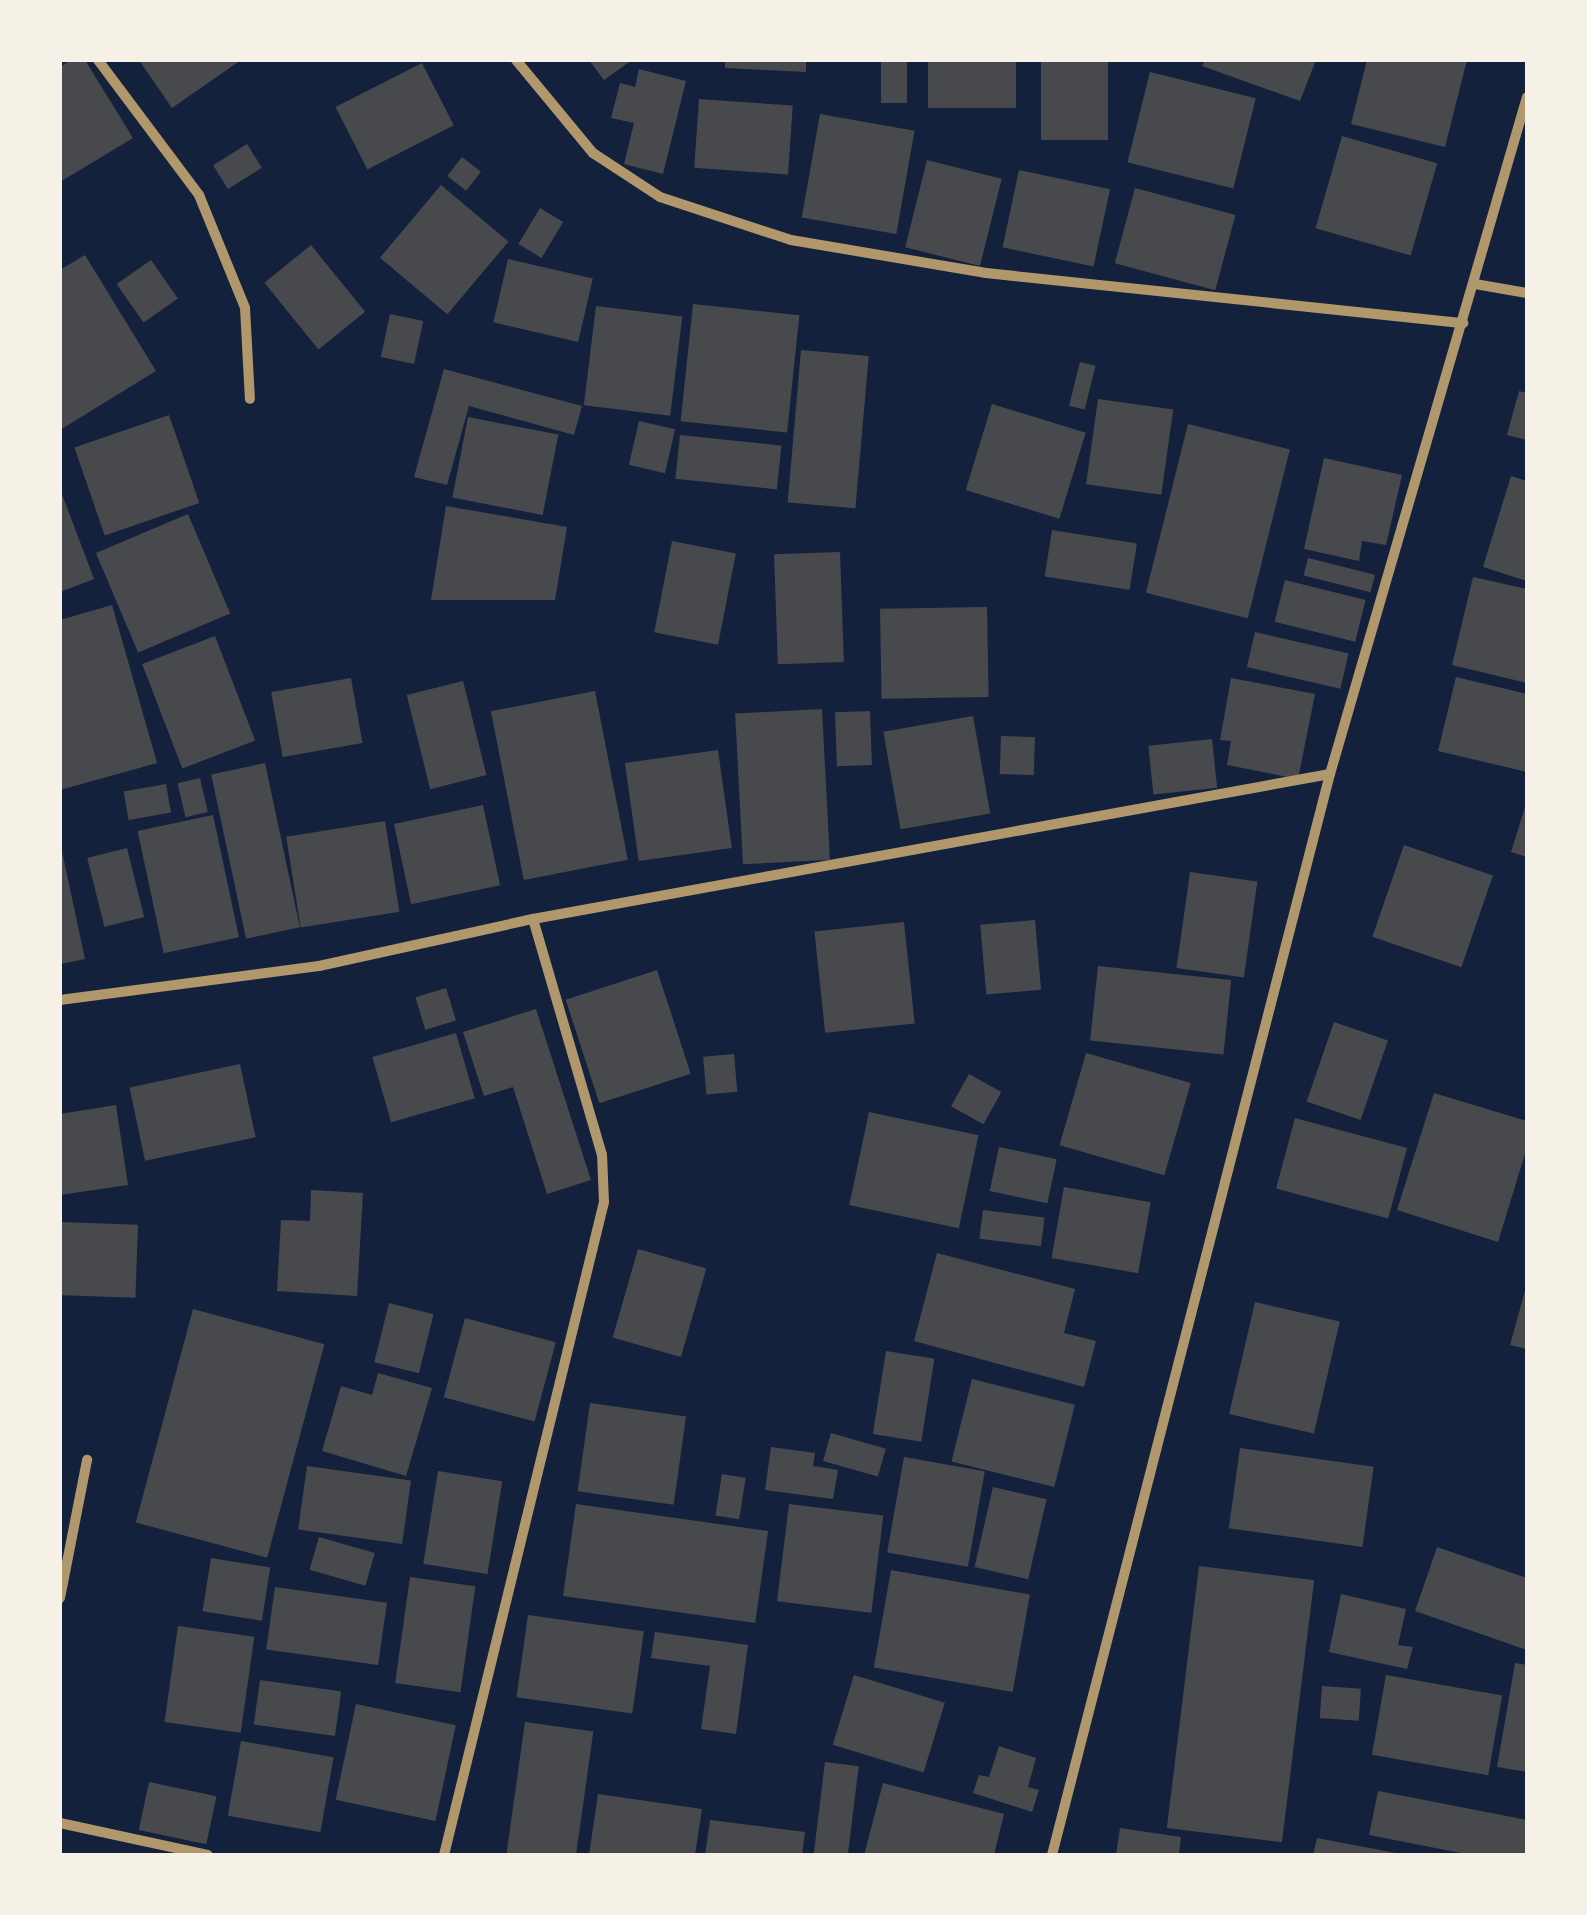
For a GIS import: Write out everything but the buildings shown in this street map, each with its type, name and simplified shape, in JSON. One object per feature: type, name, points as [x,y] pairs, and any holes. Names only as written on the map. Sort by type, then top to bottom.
[{"type":"street","points":[[98,60],[199,195],[245,308],[250,399]]},
{"type":"street","points":[[516,60],[593,152],[660,198],[791,240],[986,274],[1463,323]]},
{"type":"street","points":[[1052,1855],[1330,774],[1527,97]]},
{"type":"street","points":[[1475,284],[1527,293]]},
{"type":"street","points":[[60,1000],[319,966],[533,919],[1330,774]]},
{"type":"street","points":[[444,1855],[604,1202],[602,1154],[533,919]]},
{"type":"street","points":[[60,1598],[87,1460]]},
{"type":"street","points":[[60,1823],[208,1855]]}]
